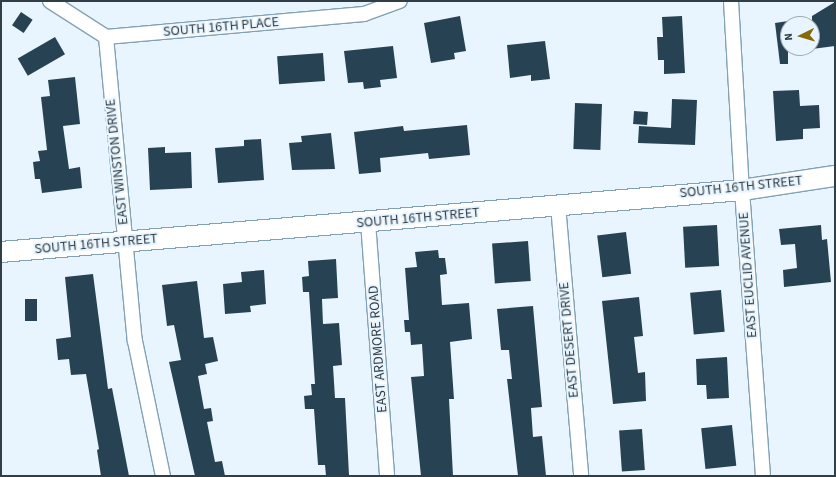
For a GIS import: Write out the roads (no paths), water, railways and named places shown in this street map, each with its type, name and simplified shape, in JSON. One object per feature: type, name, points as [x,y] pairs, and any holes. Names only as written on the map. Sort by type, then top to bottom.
[{"type":"main road","name":"SOUTH 16TH STREET","points":[[1,252],[742,190],[835,176]]},
{"type":"street","points":[[50,1],[106,38]]},
{"type":"street","name":"SOUTH 16TH PLACE","points":[[106,38],[364,14],[400,1]]},
{"type":"street","name":"EAST EUCLID AVENUE","points":[[731,1],[742,190],[763,476]]},
{"type":"street","name":"EAST WINSTON DRIVE","points":[[106,38],[135,341],[164,476]]},
{"type":"street","name":"EAST DESERT DRIVE","points":[[558,205],[581,476]]},
{"type":"street","name":"EAST ARDMORE ROAD","points":[[368,222],[387,476]]}]
